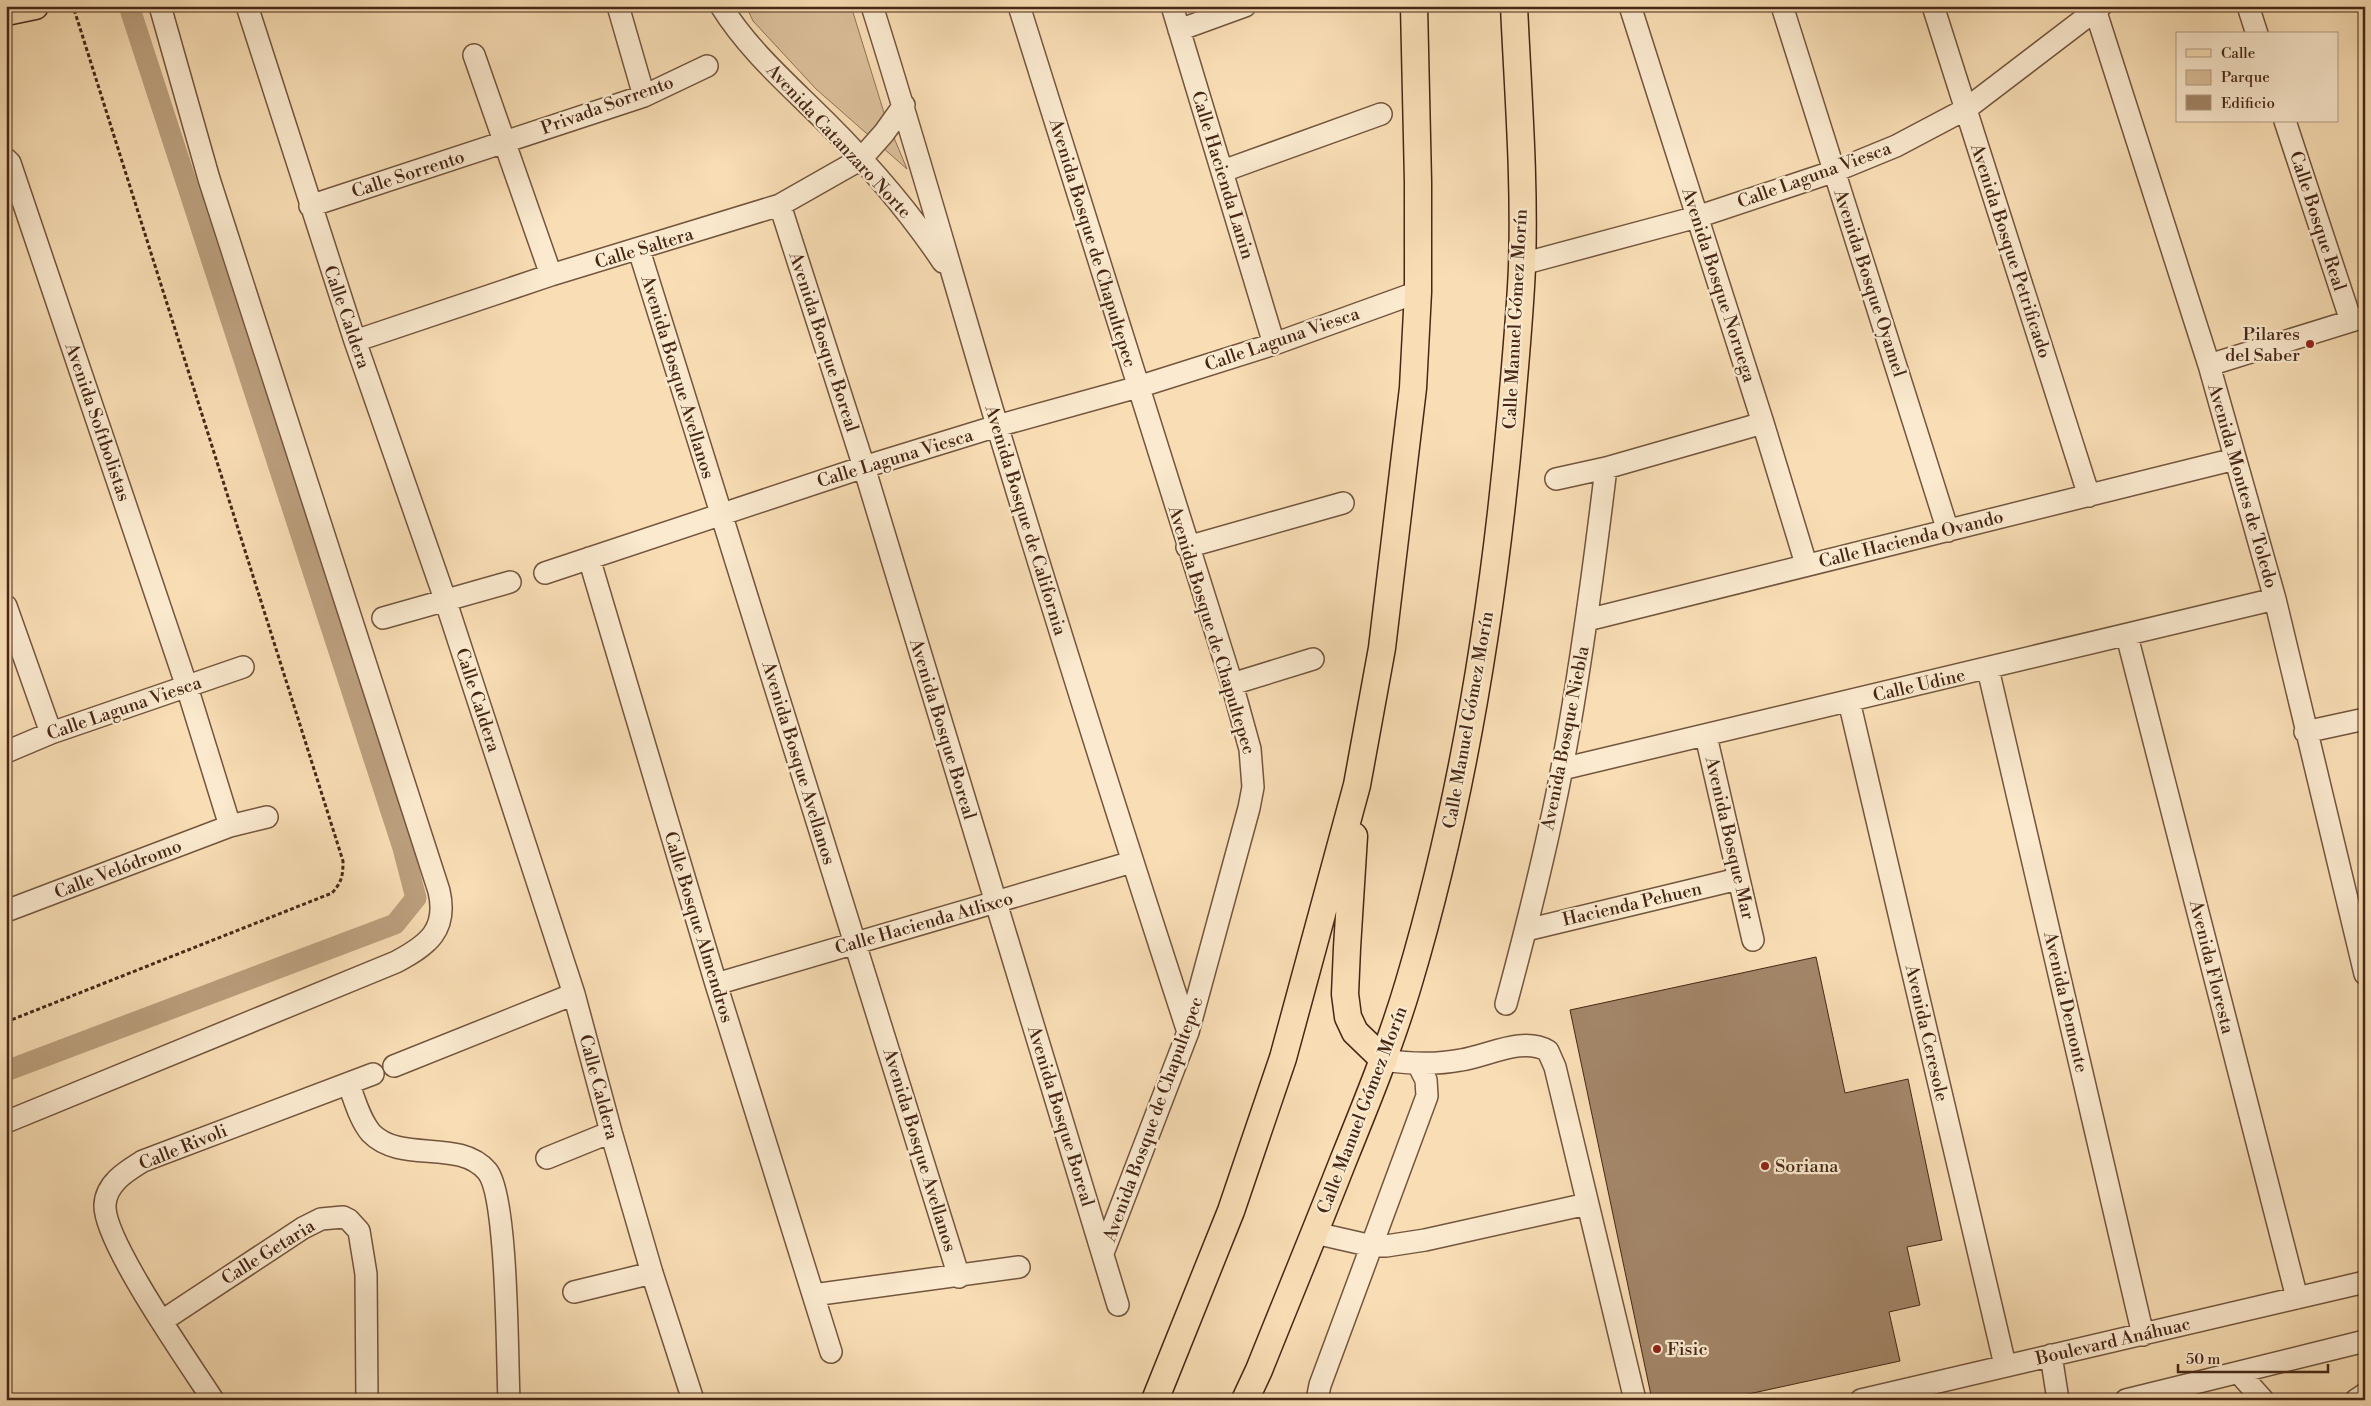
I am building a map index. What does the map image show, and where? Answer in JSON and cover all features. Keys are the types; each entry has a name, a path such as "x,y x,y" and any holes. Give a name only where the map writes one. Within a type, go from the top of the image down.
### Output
{"main road":[{"path":"6,12 35,6"},
{"path":"1155,1400 1232,1211 1282,1058 1357,785 1382,648 1394,559 1412,388 1418,292 1418,172 1414,6"},
{"name":"Calle Manuel Gómez Morín","path":"1245,1400 1259,1370 1384,1060 1409,984 1443,856 1477,688 1505,477 1522,264 1522,188 1514,6"},
{"path":"1357,785 1345,994 1348,1017 1355,1032 1384,1060"},
{"path":"1258,1400 1259,1370"}],"street":[{"path":"6,1122 396,962 418,950 432,937 442,911 439,891 362,648 209,178 160,6"},
{"name":"Calle Caldera","path":"247,6 310,206 445,599 574,994 611,1132 652,1273 692,1400"},
{"path":"618,6 644,96"},
{"name":"Avenida Catanzaro Norte","path":"721,6 752,48 861,159 906,210 954,279"},
{"name":"Avenida Bosque de California","path":"872,6 904,105 997,426 1132,862 1188,1032"},
{"name":"Avenida Bosque de Chapultepec","path":"1019,6 1187,547 1232,684 1250,749 1253,788 1242,838 1188,1032 1103,1253"},
{"name":"Calle Hacienda Lanin","path":"1172,6 1274,344"},
{"path":"1179,30 1245,6"},
{"name":"Avenida Bosque Noruega","path":"1630,6 1806,564"},
{"name":"Avenida Bosque Oyamel","path":"1782,6 1948,531"},
{"name":"Avenida Bosque Petrificado","path":"1933,6 2089,496"},
{"path":"2248,6 2256,32"},
{"name":"Calle Laguna Viesca","path":"1522,264 1698,217 1834,172 1896,146 1966,109 2097,8"},
{"name":"Avenida Montes de Toledo","path":"2097,8 2209,365 2275,599 2365,974"},
{"path":"474,55 552,275"},
{"name":"Privada Sorrento","path":"506,141 644,96 707,66"},
{"name":"Calle Saltera","path":"355,341 552,275 639,250 780,205 861,159 884,133 904,105"},
{"path":"1223,172 1381,114"},
{"name":"Calle Bosque Real","path":"2285,122 2358,318"},
{"name":"Calle Sorrento","path":"310,206 506,141"},
{"name":"Avenida Softbolistas","path":"6,159 10,163 186,687"},
{"name":"Avenida Bosque Boreal","path":"780,205 864,467 1118,1305"},
{"name":"Avenida Bosque Avellanos","path":"639,250 959,1277"},
{"name":"Calle Laguna Viesca","path":"545,573 864,467 997,426 1138,387 1274,344 1418,292"},
{"path":"2209,365 2358,318"},
{"path":"1556,478 1606,468 1763,423"},
{"name":"Calle Hacienda Ovando","path":"1588,620 1806,564 1948,531 2235,459"},
{"name":"Avenida Bosque Niebla","path":"1506,1004 1526,930 1562,769 1588,620 1606,468"},
{"path":"1187,547 1343,503"},
{"name":"Calle Bosque Almendros","path":"589,558 716,984 831,1352"},
{"path":"383,618 510,582"},
{"name":"Calle Udine","path":"1562,769 2127,636 2275,599"},
{"path":"6,606 51,733"},
{"name":"Avenida Floresta","path":"2127,636 2297,1298"},
{"path":"1232,684 1313,659"},
{"name":"Calle Laguna Viesca","path":"6,752 51,733 243,667"},
{"name":"Avenida Demonte","path":"1988,669 2143,1335"},
{"path":"186,687 230,826"},
{"name":"Avenida Ceresole","path":"1848,701 2005,1365"},
{"path":"2306,732 2365,719"},
{"name":"Avenida Bosque Mar","path":"1706,736 1753,940"},
{"name":"Calle Velódromo","path":"6,911 230,826 267,817"},
{"name":"Calle Hacienda Atlixco","path":"716,984 1132,862"},
{"name":"Hacienda Pehuen","path":"1526,930 1738,879"},
{"path":"394,1066 574,994"},
{"path":"1384,1060 1418,1064 1462,1060 1532,1045 1548,1051 1555,1068 1635,1400"},
{"path":"1317,1400 1320,1386 1427,1096 1426,1080 1418,1064"},
{"name":"Calle Rivoli","path":"213,1400 130,1267 108,1220 105,1205 108,1194 115,1181 126,1171 143,1161 349,1085 373,1074"},
{"path":"349,1085 364,1123 380,1140 409,1149 442,1152 476,1162 488,1172 494,1182 501,1225 509,1400"},
{"path":"547,1158 611,1132"},
{"path":"1314,1233 1372,1246 1386,1246 1425,1240 1587,1204"},
{"name":"Calle Getaria","path":"162,1320 303,1228 321,1219 343,1217 349,1220 359,1231 363,1249 366,1274 367,1400"},
{"path":"813,1295 959,1277 1019,1267"},
{"path":"574,1292 652,1273"},
{"name":"Boulevard Anáhuac","path":"1862,1400 2365,1282"},
{"path":"2126,1400 2365,1341"},
{"path":"2051,1355 2058,1400"},
{"path":"2239,1373 2263,1400"},
{"path":"2356,1400 2365,1394"}],"path":[{"path":"6,1022 332,893 341,883 343,873 343,861 73,6"}],"green space":[{"path":"746,6 851,6 885,116 907,169 816,89 753,21"}],"building":[{"name":"Soriana","path":"1816,957 1845,1093 1908,1079 1942,1240 1907,1247 1920,1305 1889,1312 1900,1361 1721,1400 1652,1400 1570,1010"}],"waterway":[{"path":"6,1071 395,924 416,898 403,848 129,6"}],"place":[{"name":"Pilares del Saber","path":"2310,344"},
{"name":"Soriana","path":"1765,1166"},
{"name":"Fisic","path":"1657,1349"}]}
